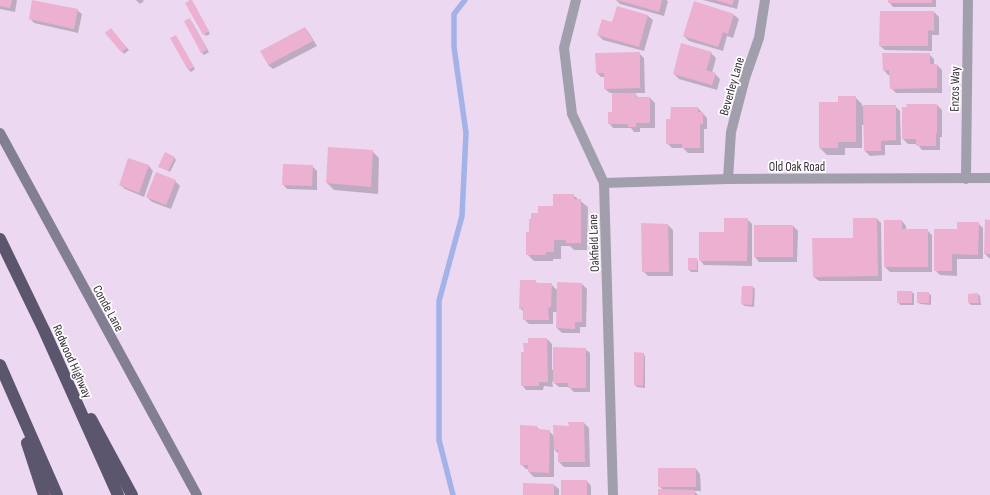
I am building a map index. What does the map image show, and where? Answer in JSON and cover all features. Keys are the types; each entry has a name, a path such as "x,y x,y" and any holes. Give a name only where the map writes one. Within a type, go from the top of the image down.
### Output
{"highway":[{"name":"Redwood Highway","path":"0,239 44,330 118,495"},
{"path":"44,330 132,495"},
{"path":"0,366 44,495"},
{"path":"0,366 57,495"}],"street":[{"name":"Oakfield Lane","path":"576,0 564,48 572,114 604,183 613,495"},
{"name":"Beverley Lane","path":"728,179 731,132 745,78 759,38 765,0"},
{"name":"Enzos Way","path":"966,179 968,0"},
{"name":"Conde Lane","path":"0,133 197,495"},
{"name":"Old Oak Road","path":"604,183 728,179 990,178"}],"building":[{"path":"0,0 12,0 10,8 0,6"},
{"path":"32,0 78,9 74,29 29,19"},
{"path":"192,0 209,31 203,35 185,3"},
{"path":"617,0 662,0 659,12"},
{"path":"715,0 734,0 732,5"},
{"path":"888,0 932,0 932,3 888,3"},
{"path":"694,1 734,14 728,34 723,32 718,47 683,36"},
{"path":"617,6 648,15 639,47 597,35 602,19 612,22"},
{"path":"880,11 934,11 934,31 928,30 928,46 879,46"},
{"path":"190,18 207,50 201,53 184,21"},
{"path":"305,27 313,41 268,65 260,51"},
{"path":"111,28 127,48 121,52 105,33"},
{"path":"176,35 194,67 188,70 170,38"},
{"path":"681,43 712,52 706,70 716,73 712,85 673,74"},
{"path":"640,52 640,88 604,89 604,73 596,73 595,53"},
{"path":"882,53 930,53 930,64 937,64 937,88 890,89 889,70 883,71"},
{"path":"612,93 636,93 636,97 650,97 650,123 636,123 636,127 628,127 628,124 608,124 608,112 612,112"},
{"path":"838,96 856,96 856,142 838,142 838,148 819,148 819,102 838,102"},
{"path":"906,104 937,104 936,146 916,146 916,139 902,139 902,107 907,107"},
{"path":"863,105 896,105 896,140 881,141 881,151 864,151"},
{"path":"671,107 698,107 698,112 703,112 703,124 700,124 700,148 682,148 682,144 666,144 666,119 670,119"},
{"path":"328,147 373,150 371,187 326,183"},
{"path":"165,152 175,157 168,171 158,167"},
{"path":"128,158 149,165 139,193 119,185"},
{"path":"283,164 313,165 312,186 282,185"},
{"path":"156,172 176,180 166,205 146,197"},
{"path":"553,194 574,194 574,199 581,199 581,243 566,243 566,240 554,240 554,252 546,252 546,255 526,255 526,232 529,232 529,219 531,219 531,213 538,213 538,206 553,206"},
{"path":"724,218 748,218 747,261 699,261 699,232 724,232"},
{"path":"853,218 877,218 878,276 813,277 812,238 853,238"},
{"path":"985,219 990,220 990,254 984,254"},
{"path":"884,220 902,220 902,229 928,229 928,267 884,267"},
{"path":"957,222 979,222 978,255 952,254 952,271 934,271 934,229 957,229"},
{"path":"641,223 668,224 669,272 642,272"},
{"path":"754,225 793,225 793,257 754,257"},
{"path":"688,258 697,258 697,270 688,270"},
{"path":"520,280 536,280 536,283 552,283 551,307 548,308 549,320 523,320 523,308 519,309"},
{"path":"557,282 582,283 582,322 575,322 575,329 556,328"},
{"path":"742,286 753,286 752,305 741,304"},
{"path":"897,291 912,291 912,303 897,303"},
{"path":"917,292 929,292 929,303 917,303"},
{"path":"978,293 979,303 968,303 968,294"},
{"path":"528,338 547,338 548,382 539,382 539,386 521,386 521,352 524,352 523,343 528,343"},
{"path":"553,347 586,348 586,388 568,388 568,383 553,383"},
{"path":"634,352 644,353 643,386 634,385"},
{"path":"568,422 584,422 585,463 558,462 558,450 554,450 553,425 569,426"},
{"path":"520,425 537,426 537,429 550,430 549,473 528,472 528,465 520,465"},
{"path":"658,468 696,468 696,487 658,487"},
{"path":"561,480 587,480 587,495 561,495"},
{"path":"523,483 554,484 554,495 523,495"},
{"path":"658,489 694,490 695,495 658,495"}],"waterway":[{"path":"453,495 439,440 439,301 462,216 466,133 454,47 454,14 465,0"}]}
